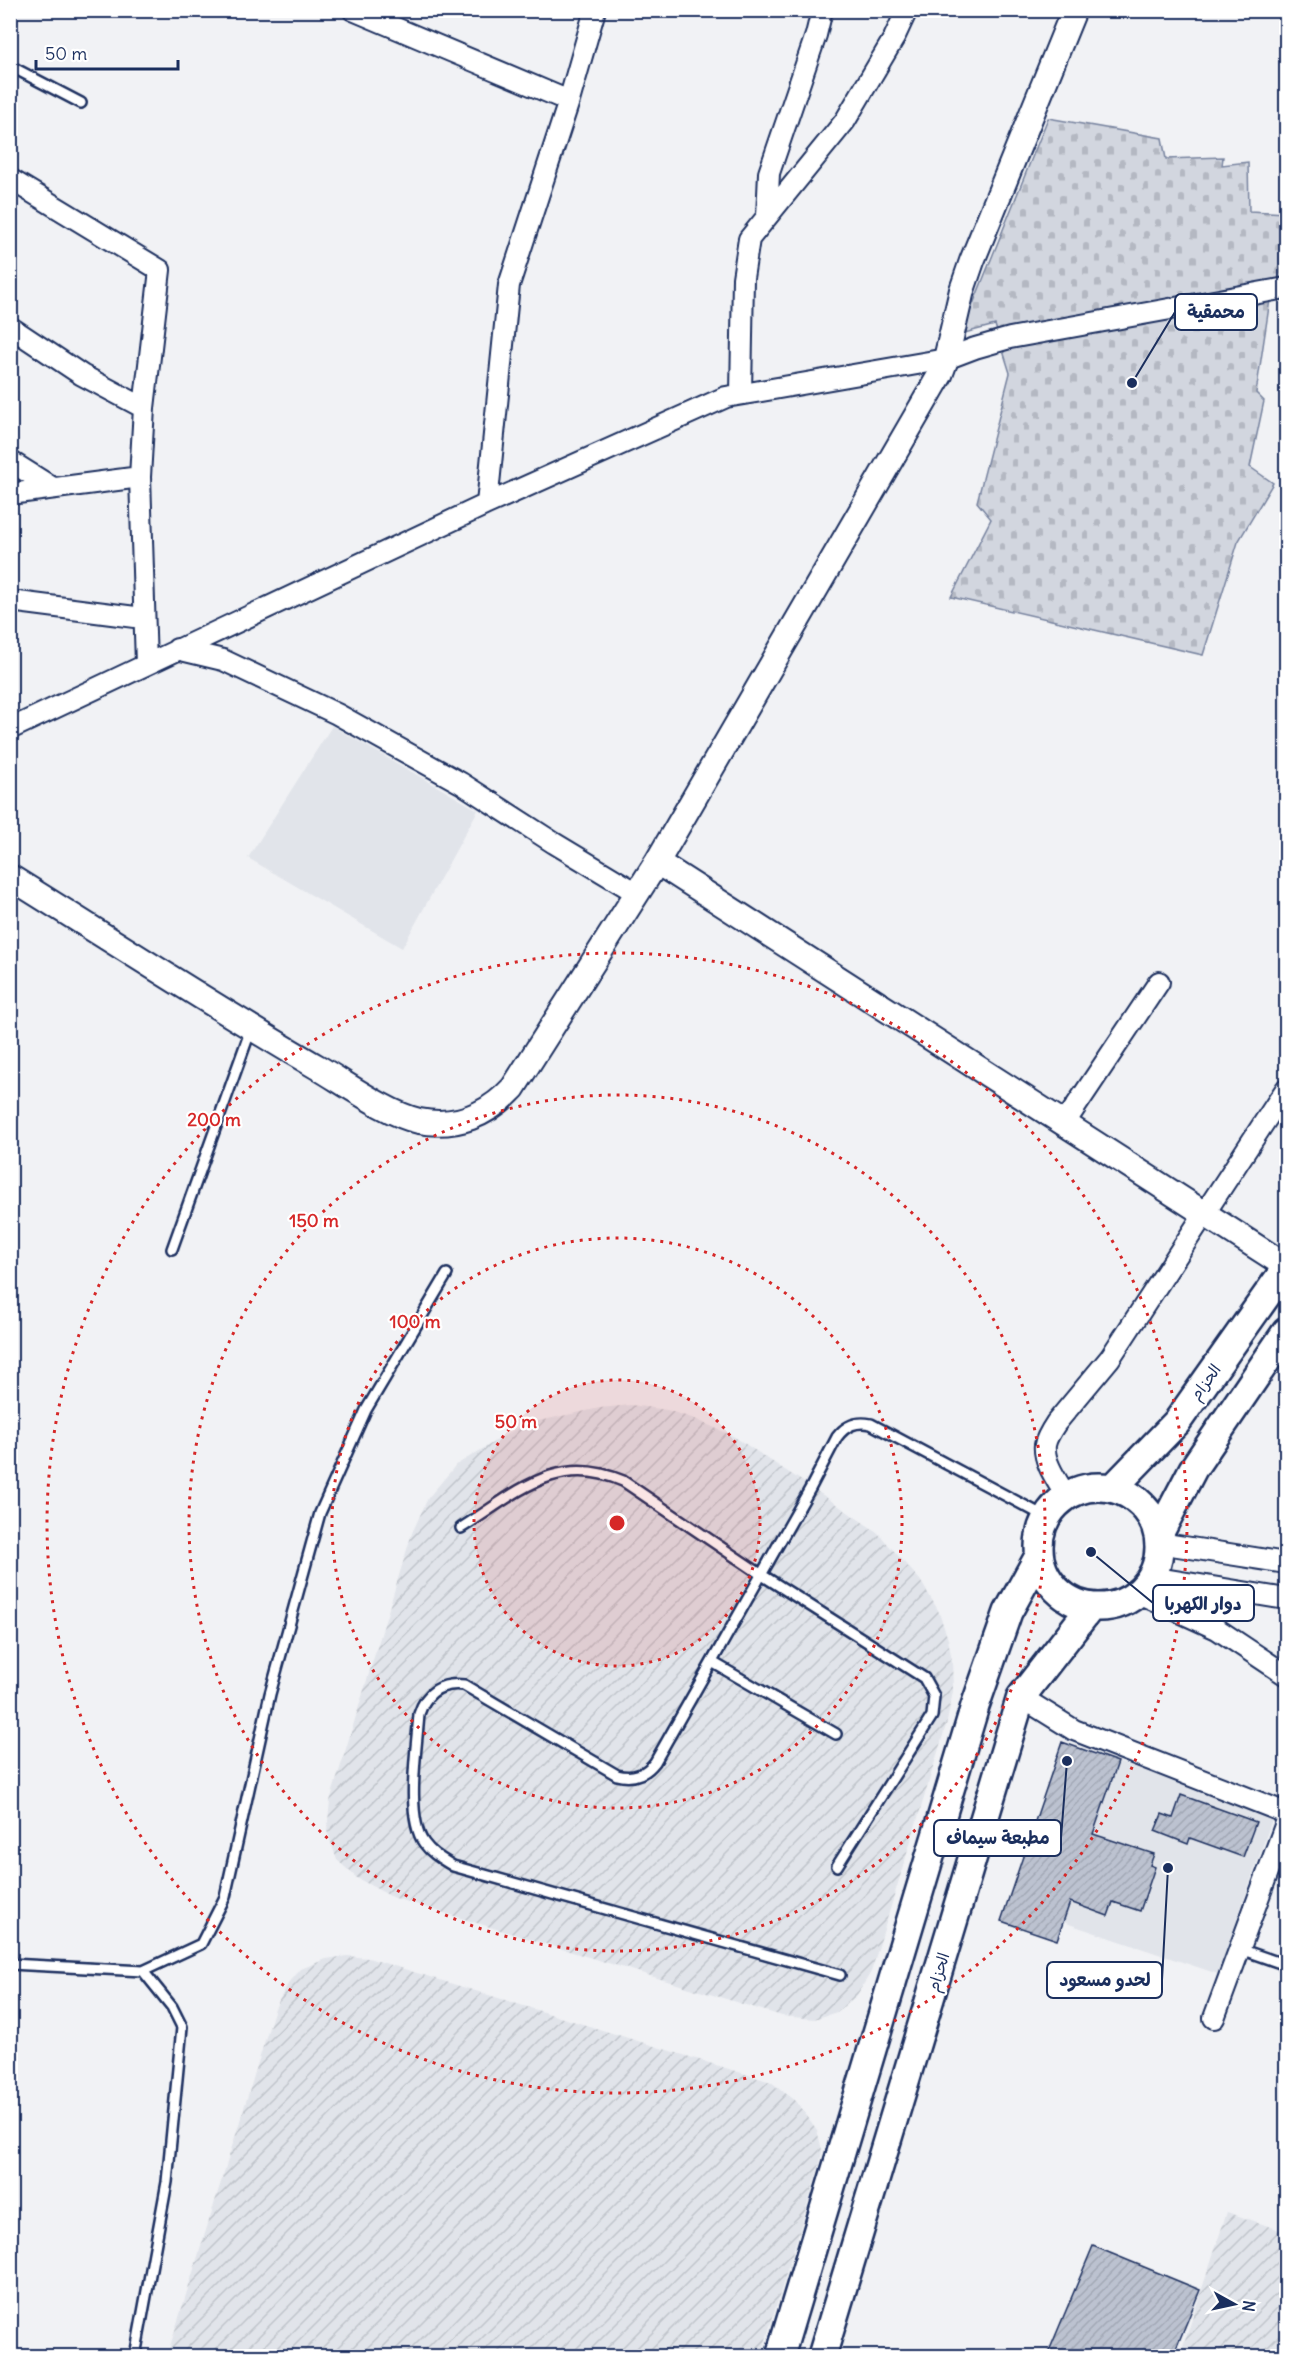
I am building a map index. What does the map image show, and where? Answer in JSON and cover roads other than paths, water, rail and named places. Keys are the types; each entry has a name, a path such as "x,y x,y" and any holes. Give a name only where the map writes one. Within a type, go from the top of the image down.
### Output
{"main road":[{"name":"الحزام","path":"1113,1488 1177,1422 1287,1267"},
{"path":"1158,1539 1193,1469 1287,1332"},
{"path":"1096,1486 1113,1488 1129,1494 1142,1505 1152,1519 1158,1539 1158,1560 1145,1585 1116,1605 1091,1607 1072,1602 1056,1590 1045,1575 1039,1556 1038,1542 1046,1517 1066,1496 1080,1489 1096,1486"},
{"path":"780,2356 975,1706 1008,1612 1039,1556"},
{"name":"الحزام","path":"822,2356 1020,1697 1091,1607"}],"street":[{"path":"353,10 569,101"},
{"path":"487,504 509,285 596,10"},
{"path":"767,217 769,173 816,35 822,10"},
{"path":"741,394 743,278 749,239 845,121 894,38 907,10"},
{"path":"10,877 251,1029 402,1115 416,1120 439,1123 476,1116 496,1104 513,1088 657,862 940,375 972,261 1074,10"},
{"path":"10,179 160,270 144,408 140,477 146,664"},
{"path":"10,729 487,504 726,397 946,359 1010,338 1283,292"},
{"path":"10,327 82,375 144,408"},
{"path":"10,461 53,488"},
{"path":"10,494 140,477"},
{"path":"10,602 143,618"},
{"path":"177,649 223,660 337,714 461,783 637,893"},
{"path":"657,862 1287,1267"},
{"path":"1064,1124 1159,982"},
{"path":"1066,1496 1047,1460 1045,1445 1049,1434 1110,1358 1287,1089"},
{"path":"1158,1539 1287,1563"},
{"path":"1145,1585 1287,1599"},
{"path":"1145,1585 1287,1675"},
{"path":"1020,1697 1074,1730 1287,1813"},
{"path":"1214,2018 1287,1823"}],"lane":[{"path":"10,66 81,103"},
{"path":"172,1249 251,1029"},
{"path":"10,1964 143,1971 201,1944 225,1896 270,1694 320,1513 366,1410 447,1274"},
{"path":"840,1975 453,1866 436,1856 423,1842 415,1824 413,1805 419,1714 422,1704 435,1689 444,1685 464,1685 617,1775 634,1777 650,1769 762,1575 837,1437 842,1430 855,1423 871,1424 1046,1517"},
{"path":"461,1528 539,1480 555,1473 590,1470 623,1481 762,1575 924,1678 934,1696 932,1716 837,1866"},
{"path":"712,1662 836,1734"},
{"path":"1240,1949 1287,1965"},
{"path":"135,2356 167,2182 182,2027 172,2007 143,1971"}],"place":[{"name":"محمقية","path":"1132,383"},
{"name":"دوار الكهربا","path":"1091,1552"},
{"name":"مطبعة سيماف","path":"1067,1761"},
{"name":"لحدو مسعود","path":"1168,1868"}]}
